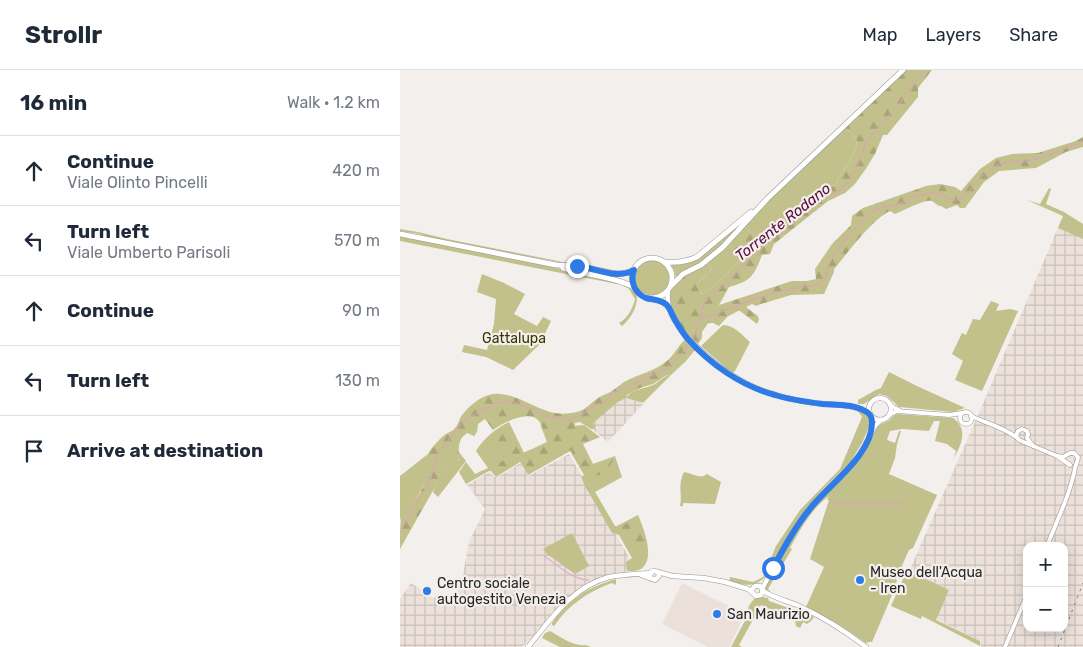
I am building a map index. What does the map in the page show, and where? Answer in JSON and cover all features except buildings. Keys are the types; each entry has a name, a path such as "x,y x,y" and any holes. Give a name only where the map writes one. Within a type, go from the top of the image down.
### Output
{"main road":[{"path":"668,307 668,292 672,285 683,274 701,264 718,251 767,199 903,70"},
{"path":"664,262 678,263 697,257 767,199"},
{"path":"400,234 556,265 624,282 634,287 642,296 662,301 668,307 687,337 699,349 729,374 754,388 766,393 796,400 850,406 862,406 876,398 886,399 890,404 891,410 887,418 876,420 861,409 850,406"},
{"path":"634,287 632,278 638,264 647,259 655,258 668,265 672,272 672,285"},
{"path":"556,265 581,267 616,274 626,274 634,270"},
{"path":"654,299 668,292"},
{"path":"870,402 868,408 872,424 870,434"},
{"path":"758,590 769,576 799,522 819,498 856,461 870,434 881,420"},
{"path":"651,576 654,571 672,576 704,578 758,590 799,606 823,618 842,629 866,647"},
{"path":"658,572 658,579"},
{"path":"528,647 557,611 578,592 589,585 607,577 622,575 640,574 651,576 654,580 672,576"}],"street":[{"path":"890,404 896,409 906,411 949,415 967,412 982,421 1007,430 1017,438 1057,456 1069,464 1076,464"},
{"path":"889,415 906,411"},
{"path":"960,420 962,413"},
{"path":"949,415 966,424 971,421 982,421"},
{"path":"971,416 971,421"},
{"path":"1007,430 1024,429 1027,431 1027,438 1033,446"},
{"path":"1017,438 1016,434 1019,430"},
{"path":"1022,440 1027,438"},
{"path":"1049,542 1074,476 1078,460 1077,455 1072,453 1067,456 1057,456"},
{"path":"1067,456 1066,459 1074,476"},
{"path":"1005,647 1023,604"}],"shaded area":[{"path":"1063,216 1083,224 1083,647 981,647 980,641 936,619 949,590 909,571"},
{"path":"626,398 645,402 608,442 592,429 594,429 592,423 618,402"},
{"path":"569,454 629,557 627,572 591,581 522,647 400,647 400,599 411,583 433,598 442,594 450,601 461,585 469,542 485,509 467,485 489,472 495,477 503,474 520,463 528,476"},
{"path":"682,583 745,614 729,647 708,647 662,624"}],"green space":[{"path":"906,70 932,70 918,88 918,97 887,135 883,135 875,154 855,184 845,193 828,201 774,244 770,254 762,255 751,277 729,287 719,305 792,281 816,279 815,269 832,244 851,225 852,216 863,208 926,186 940,184 955,187 961,191 980,169 996,158 1012,154 1038,153 1083,137 1083,147 1066,152 1036,168 999,171 984,182 965,208 960,208 957,205 946,209 932,201 928,201 895,214 890,211 867,229 834,269 824,294 791,295 756,306 752,304 746,307 757,315 759,319 757,324 738,311 727,317 719,326 708,323 702,332 702,338 698,344 685,330 674,313 670,295 673,286 683,276 708,263 712,269 697,284 702,294 740,260 729,243 744,227 755,236 762,238 824,186 833,187 851,158 856,146 857,141 855,137 845,128"},
{"path":"845,128 855,137 857,141 856,146 837,182 832,187 824,186 762,238 755,236 744,227 772,197"},
{"path":"1049,188 1051,189 1046,204 1064,212 1083,224 1083,239 1058,228 1063,216 1027,200 1040,204"},
{"path":"746,219 712,253 676,278 671,265 684,264 698,259"},
{"path":"400,229 563,262 585,264 613,270 612,272 434,239 400,231"},
{"path":"400,236 626,284 637,296 635,309 622,326 619,323 630,313 635,299 629,289 622,285 400,241"},
{"path":"729,243 740,260 702,294 697,284 712,269 708,263"},
{"path":"653,260 666,265 671,278 666,291 653,296 640,291 635,278 640,265"},
{"name":"Gattalupa","path":"482,274 525,294 514,314 537,326 543,317 551,321 540,344 513,370 486,357 462,352 464,345 487,350 494,324 496,299 477,292"},
{"path":"991,301 999,304 996,311 1010,309 1018,311 982,391 955,380 963,361 952,354 962,333 966,335 973,319 980,320"},
{"path":"723,325 734,329 750,342 735,371 732,373 701,346"},
{"path":"685,340 695,350 672,374 627,395 626,398 618,402 593,423 594,429 580,422 575,423 575,426 571,426 579,427 584,426 598,437 582,444 593,465 615,457 605,473 593,476 593,481 588,490 582,477 585,475 571,450 531,473 527,472 520,461 498,474 491,471 492,466 511,457 499,442 496,441 493,432 509,423 523,453 548,442 538,420 533,417 528,416 515,419 493,430 485,419 478,424 477,432 474,436 467,433 461,439 458,465 453,467 446,457 435,487 400,549 401,518 421,491 428,454 441,438 454,429 462,415 474,403 489,395 500,394 520,399 538,408 557,413 568,414 580,411 624,382 663,364"},
{"path":"889,372 965,408 953,412 899,407 887,396 879,394 864,404 858,404 858,400 881,388"},
{"path":"672,374 644,402 626,398 632,392 655,384"},
{"path":"858,411 867,415 869,419 869,427 862,443 851,461 822,490 796,522 765,577 761,581 752,584 729,582 730,577 753,582 763,577 776,546 800,510 840,469 862,417"},
{"path":"897,414 953,418 961,427 962,437 954,458 956,451 947,444 935,441 940,421 934,421 929,431 902,429 890,431 887,440 895,443 899,431 901,431 889,474 937,495 913,548 909,550 896,579 895,588 872,642 866,643 841,626 806,607 824,567 810,559 829,496 817,507 802,527 790,548 792,549 768,589 770,592 765,589 792,537 803,522 822,498 855,465 865,451 877,426 890,420"},
{"path":"509,422 524,453 547,442 540,424 542,426 560,427 584,425 600,437 583,444 593,464 615,456 622,477 595,492 615,526 638,515 648,552 644,566 639,570 627,571 626,562 632,558 619,535 612,533 585,486 581,477 584,475 570,451 528,475 520,462 496,477 489,471 466,484 459,472 466,462 475,474 488,468 476,451 490,434"},
{"path":"458,451 466,461 438,497 433,492 446,456 459,461"},
{"path":"428,454 423,486 400,520 400,476"},
{"path":"684,472 699,476 707,474 721,482 715,504 683,503 683,506 680,506 680,486"},
{"path":"637,518 643,532 645,544 643,550 635,555 616,529"},
{"path":"572,533 589,566 575,574 543,549"},
{"path":"907,570 949,590 936,620 980,641 980,646 922,616 921,619 891,606"},
{"path":"616,579 616,585 612,583 587,595 572,605 554,626 552,625 565,607 580,595"},
{"path":"762,597 800,612 803,611 814,617 807,624 803,622 800,628 796,626 795,621 761,605 739,645 742,647 731,647 747,617 745,615 750,604 755,598"},
{"path":"550,631 572,643 591,647 560,647 542,638 545,633"}],"waterway":[{"name":"Torrente Rodano","path":"692,340 699,324 704,303 729,281 758,250 827,196 842,189 856,169 866,141 900,103 923,70"},
{"path":"700,318 767,295 820,283 823,281 830,262 840,247 858,225 877,209 930,193 938,193 957,200 967,194 983,175 997,165 1037,159 1083,142"},
{"name":"Torrente Rodano","path":"400,532 431,478 437,455 468,418 497,403 510,401 559,419 570,419 582,415 589,409 607,400 616,392 664,370 679,357 689,343"},
{"path":"831,502 904,502"},
{"path":"544,556 571,575 589,580"}],"railway":[{"path":"1058,647 1083,583"}],"place":[{"name":"Museo dell'Acqua - Iren","path":"860,580"},
{"name":"Centro sociale autogestito Venezia","path":"427,591"},
{"name":"San Maurizio","path":"717,614"}],"route":[{"path":"577,266 616,274 626,274 634,270 632,281 635,290 645,298 659,300 664,303 687,337 718,366 741,382 766,393 784,398 850,406 861,409 871,416 870,434 856,461 826,490 805,514 773,568"}]}
